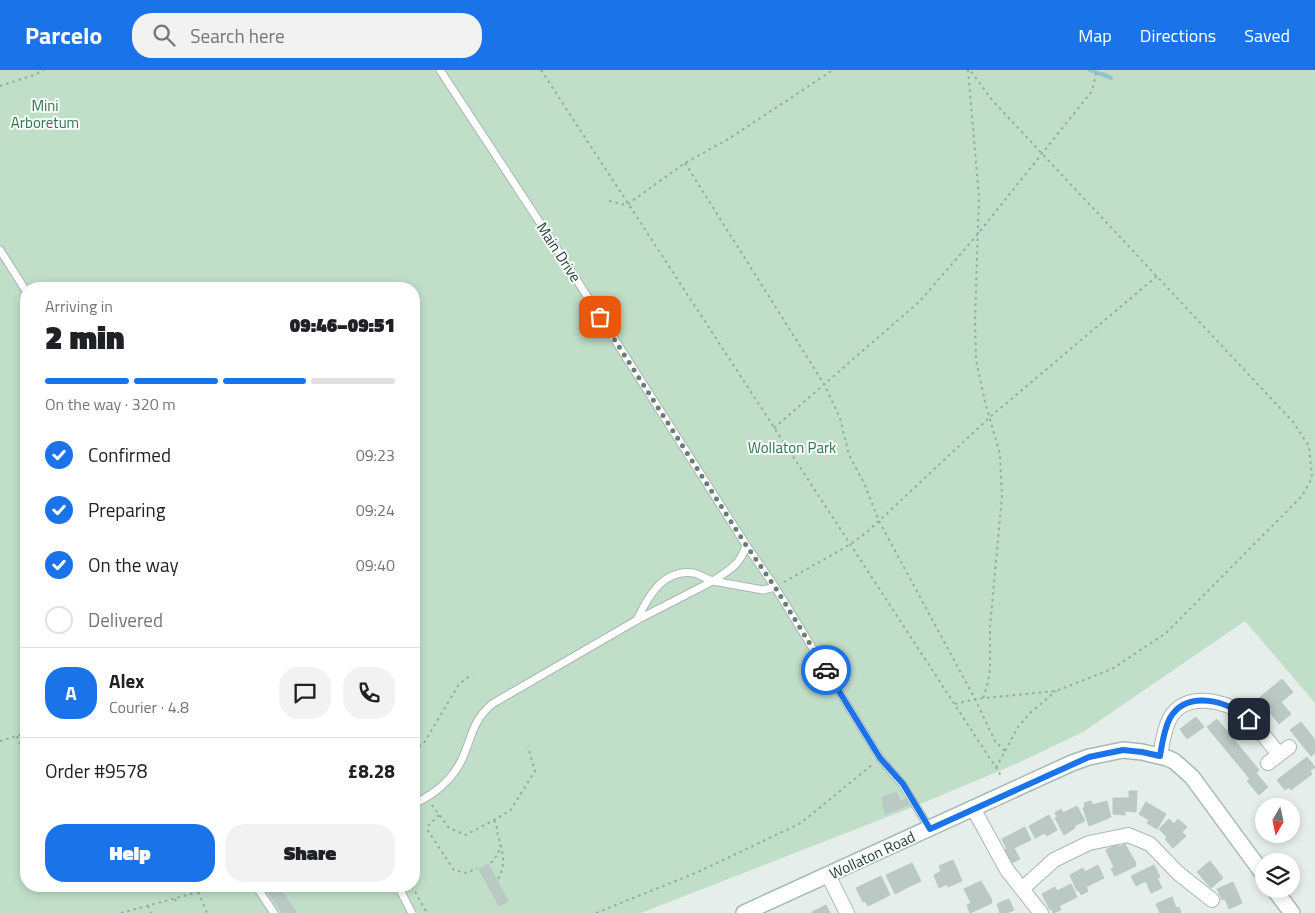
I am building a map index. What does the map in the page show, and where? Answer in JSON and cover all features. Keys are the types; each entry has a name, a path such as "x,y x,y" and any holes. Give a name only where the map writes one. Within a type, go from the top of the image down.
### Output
{"street":[{"path":"1160,756 1170,717 1186,703 1196,700 1216,703 1240,712 1249,719 1278,755"},
{"name":"Wollaton Road","path":"744,913 1089,757 1123,750 1142,752 1174,761 1192,777 1255,863"},
{"path":"973,808 1006,870 1041,913"},
{"path":"1022,889 1054,860 1089,843 1128,835 1150,844 1178,873 1212,900"},
{"path":"828,875 847,913"},
{"path":"1281,898 1292,913"}],"lane":[{"name":"Main Drive","path":"440,70 775,587 880,758 903,784 930,829"},
{"path":"0,250 20,282"},
{"path":"420,801 440,788 456,771 465,753 472,728 492,704 637,620 713,581 733,568 742,559 746,545"},
{"path":"637,620 643,606 658,584 676,573 694,574 713,581 763,590 775,587"},
{"path":"260,892 274,913"},
{"path":"401,892 412,913"}],"path":[{"path":"0,86 44,70"},
{"path":"542,70 1002,777"},
{"path":"609,201 628,204 685,163 730,138 833,70"},
{"path":"955,704 983,698 1056,691 1112,669 1166,633 1302,496 1312,478 1309,446 1294,422 992,100 969,70"},
{"path":"969,70 978,197 976,360 981,387 1000,454 1002,496 990,627 990,669 983,698"},
{"path":"774,428 920,301 977,235 1092,91 1097,70"},
{"path":"685,163 824,384 840,418 849,455 864,483 879,521 975,700 995,742 1005,751"},
{"path":"775,587 851,544 879,521 990,417 1157,276"},
{"path":"420,746 424,743 459,684 472,674"},
{"path":"996,768 1018,726 1056,691"},
{"path":"0,741 20,735"},
{"path":"17,736 20,744"},
{"path":"427,798 449,828 466,835 510,811 536,771 528,747"},
{"path":"596,913 698,872 801,823 880,758"},
{"path":"439,815 428,826 428,830 454,870 466,872 477,868"},
{"path":"494,820 499,828 498,837 503,862 498,878"},
{"path":"491,863 498,854 500,842"},
{"path":"121,913 198,892 207,913"},
{"path":"415,892 427,913"},
{"path":"175,899 176,904"},
{"path":"148,906 151,913"},
{"path":"200,909 204,908"}],"green space":[{"name":"Wollaton Park","path":"0,70 1315,70 1315,703 1245,621 1083,732 1018,763 918,805 641,913 0,913"}],"building":[{"path":"1282,679 1293,692 1281,702 1291,714 1279,724 1270,712 1272,710 1265,701 1263,703 1259,698"},
{"path":"1196,717 1204,727 1187,739 1180,729"},
{"path":"1217,719 1259,770 1256,773 1268,787 1259,795 1247,781 1250,779 1207,727"},
{"path":"1301,722 1315,740 1315,753 1311,756 1290,730"},
{"path":"1307,757 1315,767 1310,771 1312,774 1291,790 1289,787 1285,790 1277,780"},
{"path":"1129,791 1137,791 1136,812 1125,811 1125,815 1113,814 1113,798 1129,798"},
{"path":"896,792 900,801 906,799 908,805 886,814 882,798"},
{"path":"1091,801 1092,805 1107,801 1111,817 1089,826 1083,808 1085,807 1084,803"},
{"path":"1146,802 1166,814 1157,829 1147,823 1149,820 1139,814"},
{"path":"1077,806 1085,821 1074,826 1075,828 1064,835 1055,818 1057,817 1055,813 1061,809 1063,813"},
{"path":"1049,815 1057,830 1047,836 1045,833 1035,838 1029,826"},
{"path":"1169,819 1174,824 1178,819 1187,827 1182,832 1186,836 1173,848 1165,839 1167,837 1159,829"},
{"path":"1025,827 1031,840 1014,848 1020,859 1011,863 1004,850 1007,849 1002,839"},
{"path":"1117,844 1119,847 1125,844 1136,866 1115,876 1111,869 1114,867 1106,850"},
{"path":"953,860 962,881 948,887 947,884 939,888 934,875 941,871 939,866"},
{"path":"1210,861 1223,878 1211,888 1197,872"},
{"path":"912,863 921,881 908,887 899,869"},
{"path":"488,864 508,901 499,906 479,869"},
{"path":"1098,865 1104,878 1086,887 1088,891 1081,895 1079,890 1077,891 1070,875 1083,868 1085,872"},
{"path":"1154,865 1160,877 1157,878 1162,888 1151,893 1146,881 1136,886 1131,876"},
{"path":"899,869 908,887 895,894 886,875"},
{"path":"881,876 890,895 868,906 865,901 863,902 856,888"},
{"path":"981,881 992,903 970,913 967,905 971,903 964,889"},
{"path":"1233,882 1242,903 1229,909 1225,899 1222,900 1217,889"},
{"path":"1071,884 1077,897 1059,906 1061,910 1053,913 1042,894 1055,887 1057,891"},
{"path":"268,892 282,892 297,913 282,913"},
{"path":"1172,897 1176,908 1179,907 1181,913 1160,913 1156,904"},
{"path":"1009,899 1014,910 1000,913 997,904"},
{"path":"826,905 830,913 812,913 812,912"}],"waterway":[{"path":"1090,70 1111,78 1103,74"}],"way so far":[{"path":"600,317 775,587 826,670"}],"route":[{"path":"826,670 880,758 903,784 930,829 1072,763 1089,757 1123,750 1160,756 1170,717 1186,703 1196,700 1209,701 1234,709 1249,719"}],"park label":[{"name":"Mini Arboretum","path":"45,114"}]}
